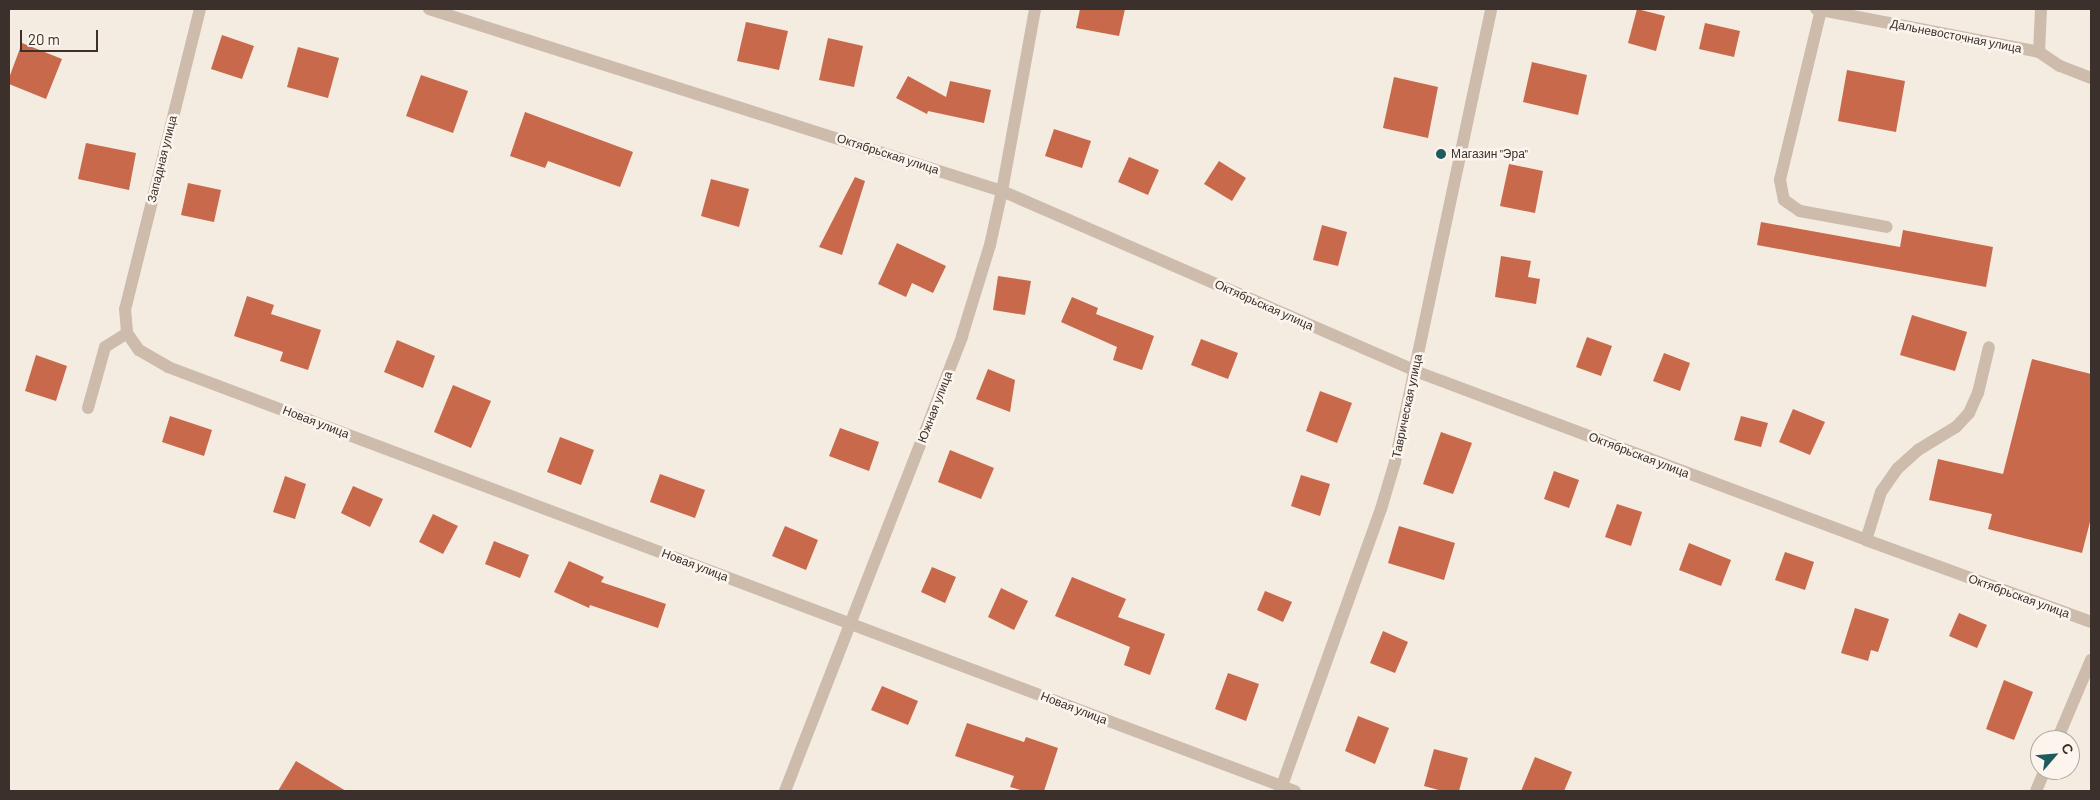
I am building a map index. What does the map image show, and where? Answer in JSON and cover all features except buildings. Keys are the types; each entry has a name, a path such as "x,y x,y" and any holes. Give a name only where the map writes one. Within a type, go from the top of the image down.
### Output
{"street":[{"name":"Западная улица","path":"127,333 125,309 200,9"},
{"name":"Октябрьская улица","path":"429,9 1002,190 1415,371 2091,622"},
{"name":"Южная улица","path":"786,791 962,336 990,245 1035,9"},
{"name":"Таврическая улица","path":"1281,789 1381,509 1395,462 1491,9"},
{"path":"1818,9 1780,180 1784,200 1800,211 1887,227"},
{"name":"Дальневосточная улица","path":"1818,9 2039,52 2060,66 2091,78"},
{"path":"2039,52 2041,9"},
{"path":"88,408 105,347 127,333"},
{"name":"Новая улица","path":"127,333 139,350 168,367 852,624 1281,789 1295,791"},
{"path":"1866,540 1882,492 1897,469 1918,450 1956,427 1969,413 1978,392 1989,347"},
{"path":"2061,730 2091,660"}],"place":[{"name":"Магазин \"Эра\"","path":"1441,154"}]}
